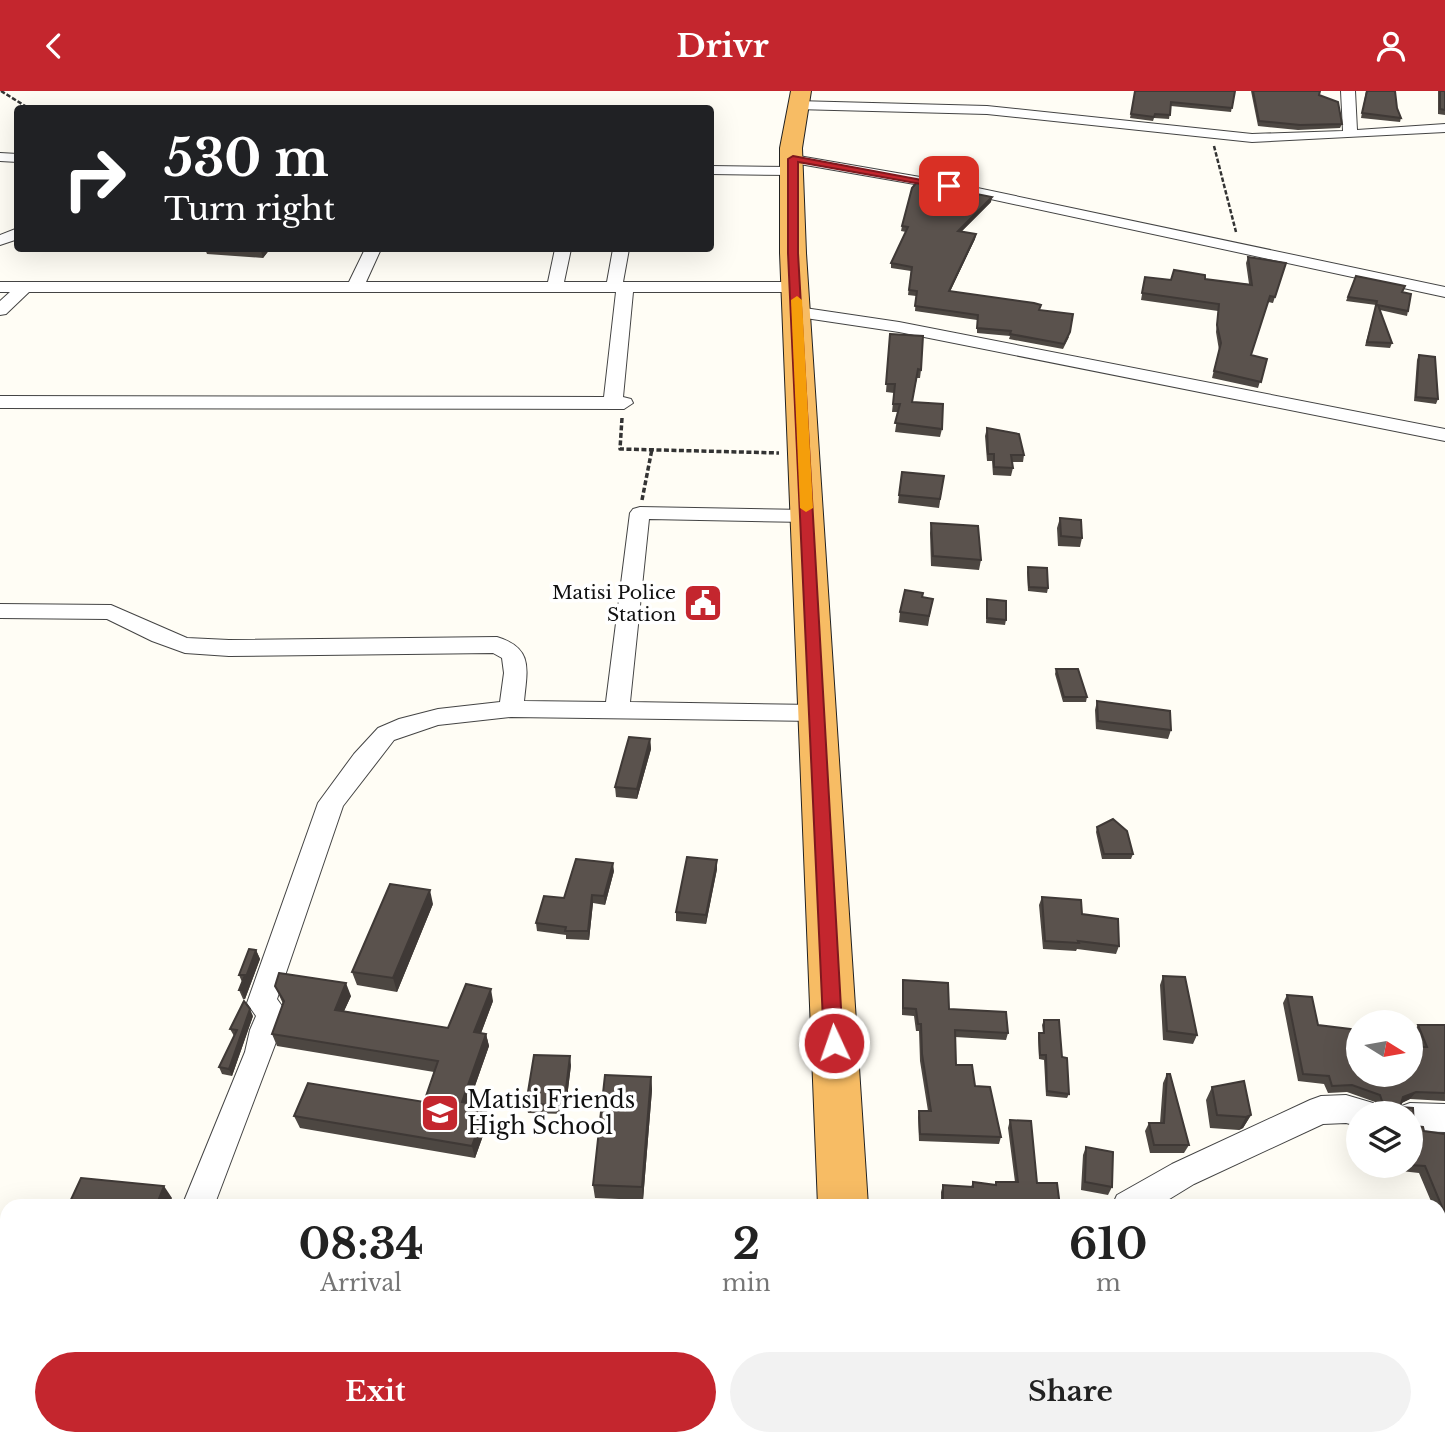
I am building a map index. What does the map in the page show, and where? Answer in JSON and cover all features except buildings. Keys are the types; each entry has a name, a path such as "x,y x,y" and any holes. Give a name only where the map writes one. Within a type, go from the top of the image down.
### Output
{"highway":[{"path":"799,98 793,165 803,454 843,1199"}],"street":[{"path":"972,109 990,91"},
{"path":"1348,91 1350,135"},
{"path":"799,98 972,109 1251,138 1350,135 1445,128"},
{"path":"714,170 793,165 949,186 1445,292"},
{"path":"355,287 372,252"},
{"path":"555,288 562,252"},
{"path":"0,402 618,403 621,252"},
{"path":"0,310 26,286"},
{"path":"0,287 619,288 797,299 899,327 1445,435"},
{"path":"617,711 640,513 807,516"},
{"path":"0,611 111,612 185,645 229,648 497,645 513,654 515,673 511,709"},
{"path":"201,1199 260,1052 264,1030 273,1013 261,1003 331,803 386,734 438,717 511,709 816,713"},
{"path":"1140,1199 1183,1174 1321,1111 1346,1109"},
{"path":"1423,1117 1445,1118"}],"path":[{"path":"1,91 24,105"},
{"path":"1211,135 1240,247"},
{"path":"618,403 620,449 803,454"},
{"path":"640,513 652,449"}],"slow traffic":[{"path":"797,300 806,508"}],"place":[{"name":"Matisi Police Station","path":"703,603"},
{"name":"Matisi Friends High School","path":"440,1113"}],"route":[{"path":"834,1043 793,253 793,159 949,186"}]}
